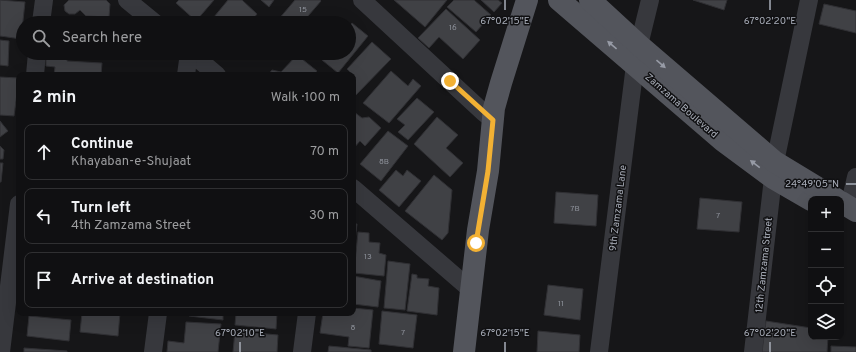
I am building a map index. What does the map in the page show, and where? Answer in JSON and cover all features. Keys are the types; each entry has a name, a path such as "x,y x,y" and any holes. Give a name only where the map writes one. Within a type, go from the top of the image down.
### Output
{"main road":[{"path":"452,352 466,285 488,116 510,0"},
{"path":"488,116 494,108 526,0"},
{"name":"Zamzama Boulevard","path":"559,0 637,55 808,198"},
{"name":"Zamzama Boulevard","path":"590,0 637,55"},
{"name":"Zamzama Boulevard","path":"774,170 847,211"},
{"path":"464,352 466,285"}],"street":[{"path":"42,16 44,0"},
{"path":"127,0 146,16"},
{"path":"362,0 488,116"},
{"name":"9th Zamzama Lane","path":"599,352 637,55 650,0"},
{"name":"12th Zamzama Street","path":"753,352 774,170 809,0"},
{"path":"34,72 36,60"},
{"path":"187,72 189,60"},
{"path":"199,60 213,72"},
{"path":"847,211 856,177"},
{"path":"356,191 466,285"},
{"path":"1,352 16,229"},
{"path":"153,352 158,316"},
{"path":"302,352 307,316"}],"building":[{"path":"0,0 25,2 23,16 16,16 16,38 0,36"},
{"path":"69,0 106,0 110,4 109,16 86,16 80,10 75,14 69,14 65,11 64,5"},
{"path":"179,0 214,0 200,16 190,16 176,3"},
{"path":"228,0 242,0 257,14 255,16 215,16"},
{"path":"261,0 274,0 269,7"},
{"path":"295,0 321,1 308,16 281,16"},
{"path":"394,0 447,0 425,27"},
{"path":"454,0 474,0 491,15 476,32 447,7"},
{"path":"481,0 498,0 502,3 494,12"},
{"path":"693,0 727,0 724,10"},
{"path":"824,4 856,11 856,33 819,24"},
{"path":"446,9 480,40 463,59 439,37 429,48 418,38"},
{"path":"356,26 368,36 356,51"},
{"path":"0,40 9,41 8,66 0,65"},
{"path":"372,42 391,59 356,95 356,72 350,72 347,69"},
{"path":"46,60 102,63 101,72 54,72 55,67 46,66"},
{"path":"292,60 303,60 317,71 316,72 281,72"},
{"path":"322,60 349,60 339,72"},
{"path":"272,70 281,72 270,72"},
{"path":"391,71 408,86 413,79 421,86 389,123 363,103"},
{"path":"0,77 16,78 16,101 14,116 0,115"},
{"path":"417,98 434,112 408,140 398,132 405,125 397,119"},
{"path":"356,114 362,118 369,117 381,128 365,146 360,141 356,146"},
{"path":"437,117 458,135 446,148 463,163 450,177 414,144"},
{"path":"0,121 8,131 0,137"},
{"path":"388,131 408,146 381,181 360,164"},
{"path":"0,146 4,150 3,159 0,159"},
{"path":"0,163 3,163 1,182 0,182"},
{"path":"396,170 403,176 407,170 421,181 399,207 379,190"},
{"path":"434,175 452,190 448,233 442,240 405,211"},
{"path":"556,192 598,195 596,226 554,223"},
{"path":"700,198 742,202 739,232 697,229"},
{"path":"358,232 369,233 369,242 380,243 379,253 386,255 384,276 356,273"},
{"path":"388,261 410,264 405,310 384,308"},
{"path":"412,274 417,275 417,278 429,279 428,286 439,288 437,315 407,311"},
{"path":"356,277 381,281 378,307 356,304"},
{"path":"548,285 583,289 580,320 544,315"},
{"path":"356,308 373,310 369,348 348,346 349,337 320,333 323,316 356,316"},
{"path":"382,311 417,315 413,348 379,344"},
{"path":"29,316 71,320 69,341 27,336"},
{"path":"82,316 120,316 118,336 80,332"},
{"path":"189,316 223,316 223,320"},
{"path":"236,316 277,316 276,329 235,325"},
{"path":"766,321 808,328 808,340 828,340 827,352 762,352"},
{"path":"186,322 221,324 218,352 167,352 168,341 184,343"},
{"path":"235,331 278,335 277,352 233,352"},
{"path":"538,331 580,335 579,352 537,352"},
{"path":"329,346 371,350 371,352 328,352"},
{"path":"831,346 856,347 856,352 831,352"},
{"path":"24,348 67,351 67,352 24,352"}],"route":[{"path":"450,81 493,120 488,171 476,243"}]}
